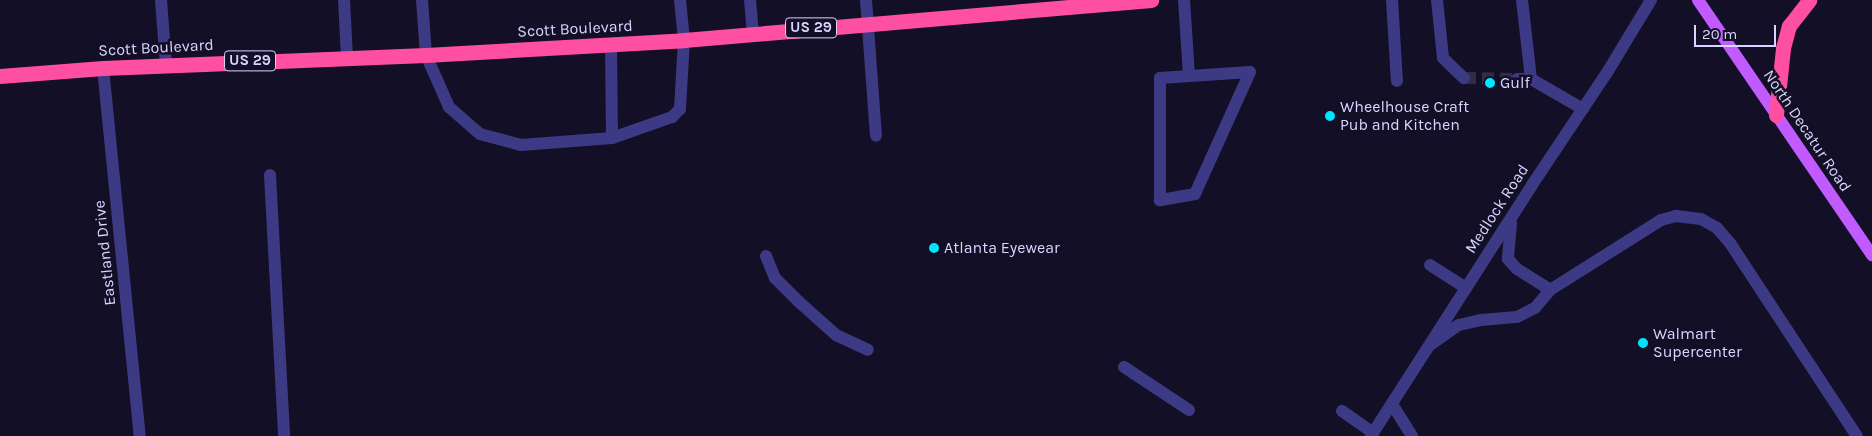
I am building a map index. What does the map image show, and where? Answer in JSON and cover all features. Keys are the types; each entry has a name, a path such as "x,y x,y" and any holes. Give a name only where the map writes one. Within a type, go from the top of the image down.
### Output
{"highway":[{"name":"Scott Boulevard","path":"0,76 103,68 426,55 684,40 1151,0"},
{"path":"1776,115 1785,40 1789,26 1809,0"}],"main road":[{"name":"North Decatur Road","path":"1698,0 1872,255"}],"street":[{"path":"161,0 166,65"},
{"path":"344,0 347,57"},
{"path":"422,0 426,55 449,107 480,134 522,145 612,138 672,117 680,109 684,40 680,0"},
{"path":"750,0 753,33"},
{"path":"866,0 870,24 876,136"},
{"path":"1184,0 1189,76"},
{"path":"1392,0 1397,81"},
{"path":"1437,0 1443,58 1464,78"},
{"path":"1522,0 1531,78"},
{"name":"Medlock Road","path":"1372,434 1583,109 1651,0"},
{"path":"611,44 612,138"},
{"name":"Eastland Drive","path":"103,68 140,436"},
{"path":"1250,72 1195,194 1160,200 1160,78 1189,76 1250,72"},
{"path":"1518,79 1531,78 1583,109"},
{"path":"270,175 284,436"},
{"path":"1512,216 1508,241 1508,259 1518,269 1550,290"},
{"path":"1430,345 1459,325 1481,320 1517,317 1535,308 1550,290 1661,220 1676,216 1701,219 1717,228 1730,243 1857,436"},
{"path":"766,256 775,278 798,302 836,335 868,350"},
{"path":"1430,265 1466,288"},
{"path":"1124,367 1189,410"},
{"path":"1392,404 1412,436"},
{"path":"1342,411 1372,434"}],"tunnel":[{"path":"1464,78 1517,79"}],"place":[{"name":"Gulf","path":"1490,83"},
{"name":"Wheelhouse Craft Pub and Kitchen","path":"1330,116"},
{"name":"Atlanta Eyewear","path":"934,248"},
{"name":"Walmart Supercenter","path":"1643,343"}]}
